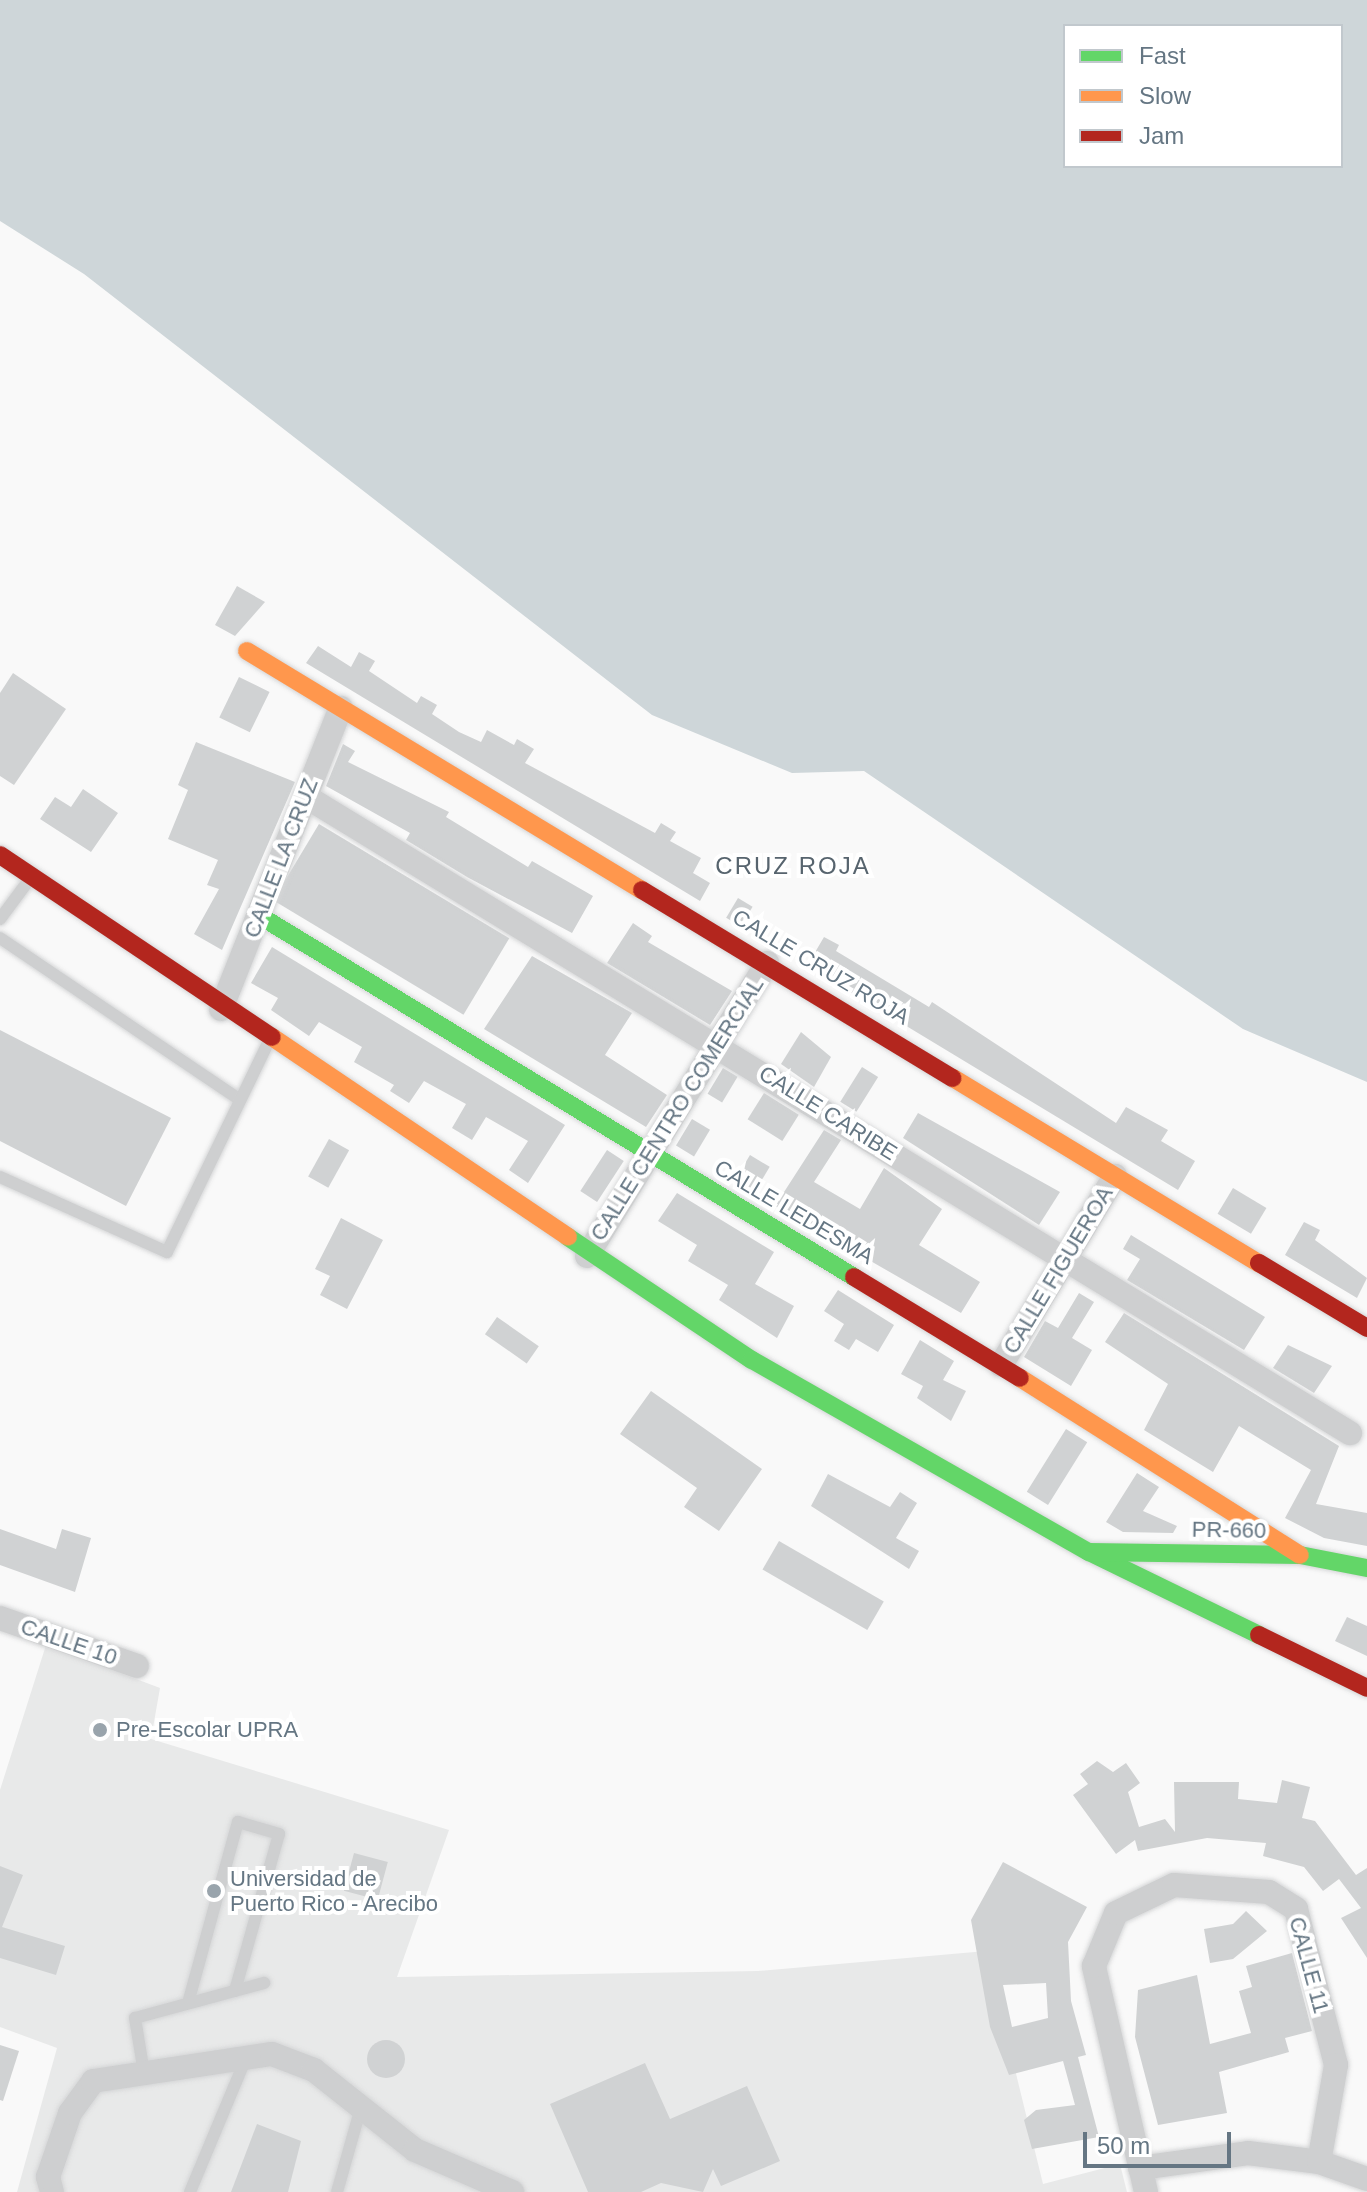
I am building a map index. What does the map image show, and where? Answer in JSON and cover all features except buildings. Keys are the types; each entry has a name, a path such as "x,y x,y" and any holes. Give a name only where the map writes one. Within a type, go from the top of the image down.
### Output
{"street":[{"name":"CALLE CRUZ ROJA","path":"247,651 1367,1328"},
{"name":"CALLE LA CRUZ","path":"221,1009 341,708"},
{"name":"CALLE CARIBE","path":"305,796 1350,1433"},
{"path":"5,859 587,1256 915,1459 1089,1552 1367,1688"},
{"name":"CALLE LEDESMA","path":"260,916 1001,1365 1300,1555"},
{"name":"CALLE CENTRO COMERCIAL","path":"587,1256 767,963"},
{"name":"CALLE FIGUEROA","path":"1001,1365 1115,1176"},
{"name":"PR-660","path":"1089,1552 1300,1555 1367,1568"},
{"name":"CALLE 10","path":"0,1618 137,1666"},
{"name":"CALLE 11","path":"1146,2192 1094,1966 1116,1913 1174,1885 1269,1892 1296,1909 1336,2065 1319,2162"},
{"path":"52,2192 48,2177 70,2113 93,2081 272,2054 314,2070 415,2150 512,2192"},
{"path":"1140,2168 1248,2153 1319,2162 1367,2179"}],"lane":[{"path":"0,879 5,859"},
{"path":"0,919 31,877"},
{"path":"0,938 237,1098"},
{"path":"0,1177 167,1252 237,1098 269,1041"},
{"path":"188,2003 238,1822 279,1834 235,1991"},
{"path":"144,2073 135,2018 264,1983"},
{"path":"190,2192 246,2058"},
{"path":"337,2192 361,2107"}],"shaded area":[{"path":"0,0 1367,0 1367,1082 1243,1029 864,771 792,773 652,715 84,274 0,221"},
{"name":"Universidad de Puerto Rico - Arecibo","path":"46,1645 160,1688 151,1739 449,1830 397,1977 758,1971 986,1951 1043,2184 1120,2164 1127,2192 17,2192 57,2048 0,2027 0,1790"}],"traffic: fast":[{"path":"260,916 854,1277"},
{"path":"568,1237 752,1360 1089,1552 1259,1635"},
{"path":"1089,1552 1300,1555 1367,1568"}],"traffic: slow":[{"path":"247,651 642,890"},
{"path":"272,1037 568,1237"},
{"path":"953,1078 1259,1263"},
{"path":"1020,1378 1300,1555"}],"traffic: jam":[{"path":"0,855 272,1037"},
{"path":"642,890 953,1078"},
{"path":"1259,1263 1367,1328"},
{"path":"854,1277 1020,1378"},
{"path":"1259,1635 1367,1688"}],"place":[{"name":"Pre-Escolar UPRA","path":"100,1730"},
{"name":"Universidad de Puerto Rico - Arecibo","path":"214,1891"}],"district":[{"name":"CRUZ ROJA","path":"793,866"}]}
